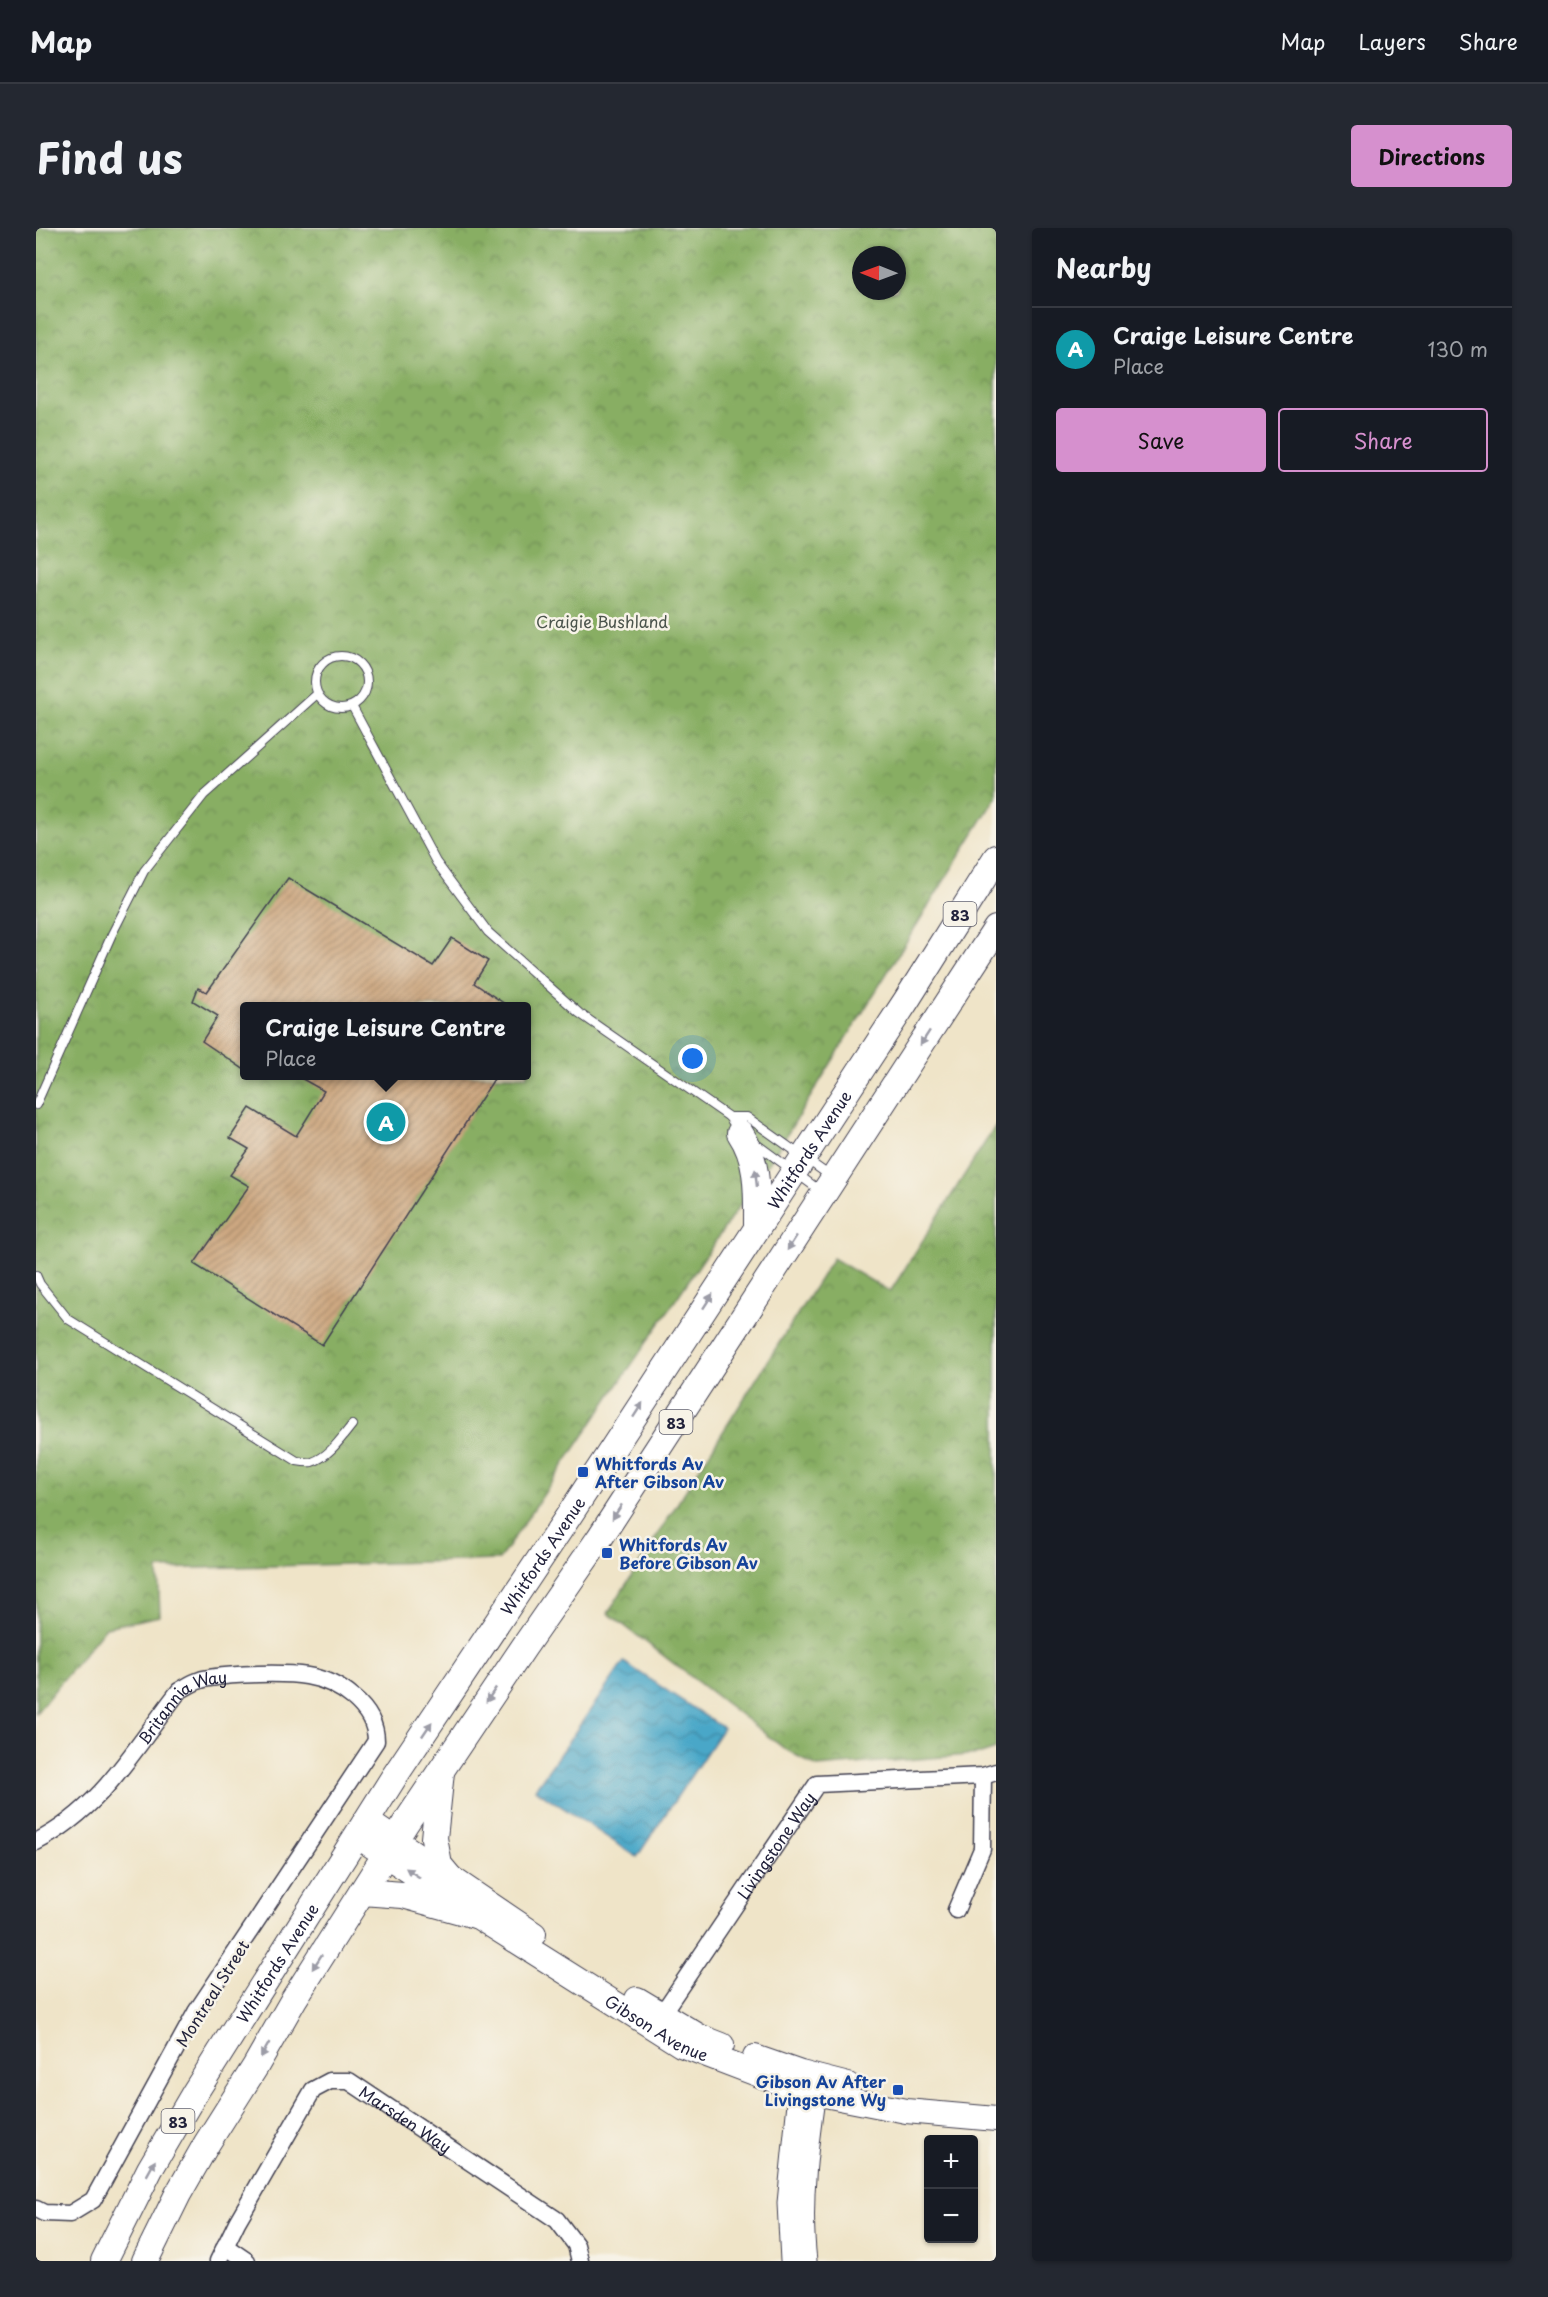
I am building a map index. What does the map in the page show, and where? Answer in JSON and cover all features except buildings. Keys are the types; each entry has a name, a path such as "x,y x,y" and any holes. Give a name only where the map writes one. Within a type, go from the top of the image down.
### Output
{"main road":[{"name":"Whitfords Avenue","path":"104,2261 150,2169 194,2094 362,1828 799,1164 996,858"},
{"name":"Whitfords Avenue","path":"146,2261 178,2194 207,2143 362,1892 442,1769 599,1539 996,929"},
{"path":"735,1125 748,1144 754,1162 757,1182 757,1226"},
{"path":"442,1769 434,1838 439,1864 449,1877"},
{"name":"Gibson Avenue","path":"362,1828 391,1847 475,1915 658,2020 808,2084 906,2111 996,2119"},
{"name":"Gibson Avenue","path":"391,1847 449,1877 658,2020"},
{"path":"362,1892 403,1895 475,1915"},
{"name":"Gibson Avenue","path":"808,2084 996,2103"}],"street":[{"name":"Britannia Way","path":"36,1842 68,1822 111,1784 179,1691 192,1683 208,1678 280,1674 308,1676 328,1682 355,1700 369,1713 375,1726 376,1741"},
{"name":"Montreal Street","path":"36,2209 44,2213 70,2214 93,2200 196,2012 376,1741"},
{"path":"956,1910 982,1849 990,1774"},
{"name":"Livingstone Way","path":"658,2020 817,1784 990,1774"},
{"name":"Marsden Way","path":"221,2253 313,2090 330,2081 349,2082 557,2220 576,2245 580,2261"},
{"path":"791,2261 788,2203 808,2084"},
{"path":"806,2261 803,2228 804,2183 810,2122 808,2084"},
{"path":"221,2253 247,2261"}],"lane":[{"path":"344,655 355,659 363,667 367,678 366,689 361,699 352,706 332,707 317,694 314,683 316,672 323,662 344,655"},
{"path":"36,1105 112,934 144,871 204,795 317,694"},
{"path":"352,706 392,785 436,862 488,932 579,1013 735,1125 799,1164 829,1186"},
{"path":"735,1125 747,1117 799,1164 829,1186"},
{"path":"36,1275 40,1284 68,1319 297,1461 312,1462 322,1456 352,1425"}],"green space":[{"name":"Craigie Bushland","path":"36,228 996,228 996,797 778,1149 499,1560 158,1569 160,1616 106,1627 36,1713"},
{"path":"996,1125 996,1749 981,1754 817,1767 785,1749 608,1613 833,1258 890,1292"}],"water":[{"path":"624,1662 723,1728 637,1857 535,1789"}],"place":[{"name":"Craige Leisure Centre","path":"386,1122"},
{"name":"Whitfords Av After Gibson Av","path":"583,1472"},
{"name":"Whitfords Av Before Gibson Av","path":"607,1553"},
{"name":"Gibson Av After Livingstone Wy","path":"898,2090"}]}
